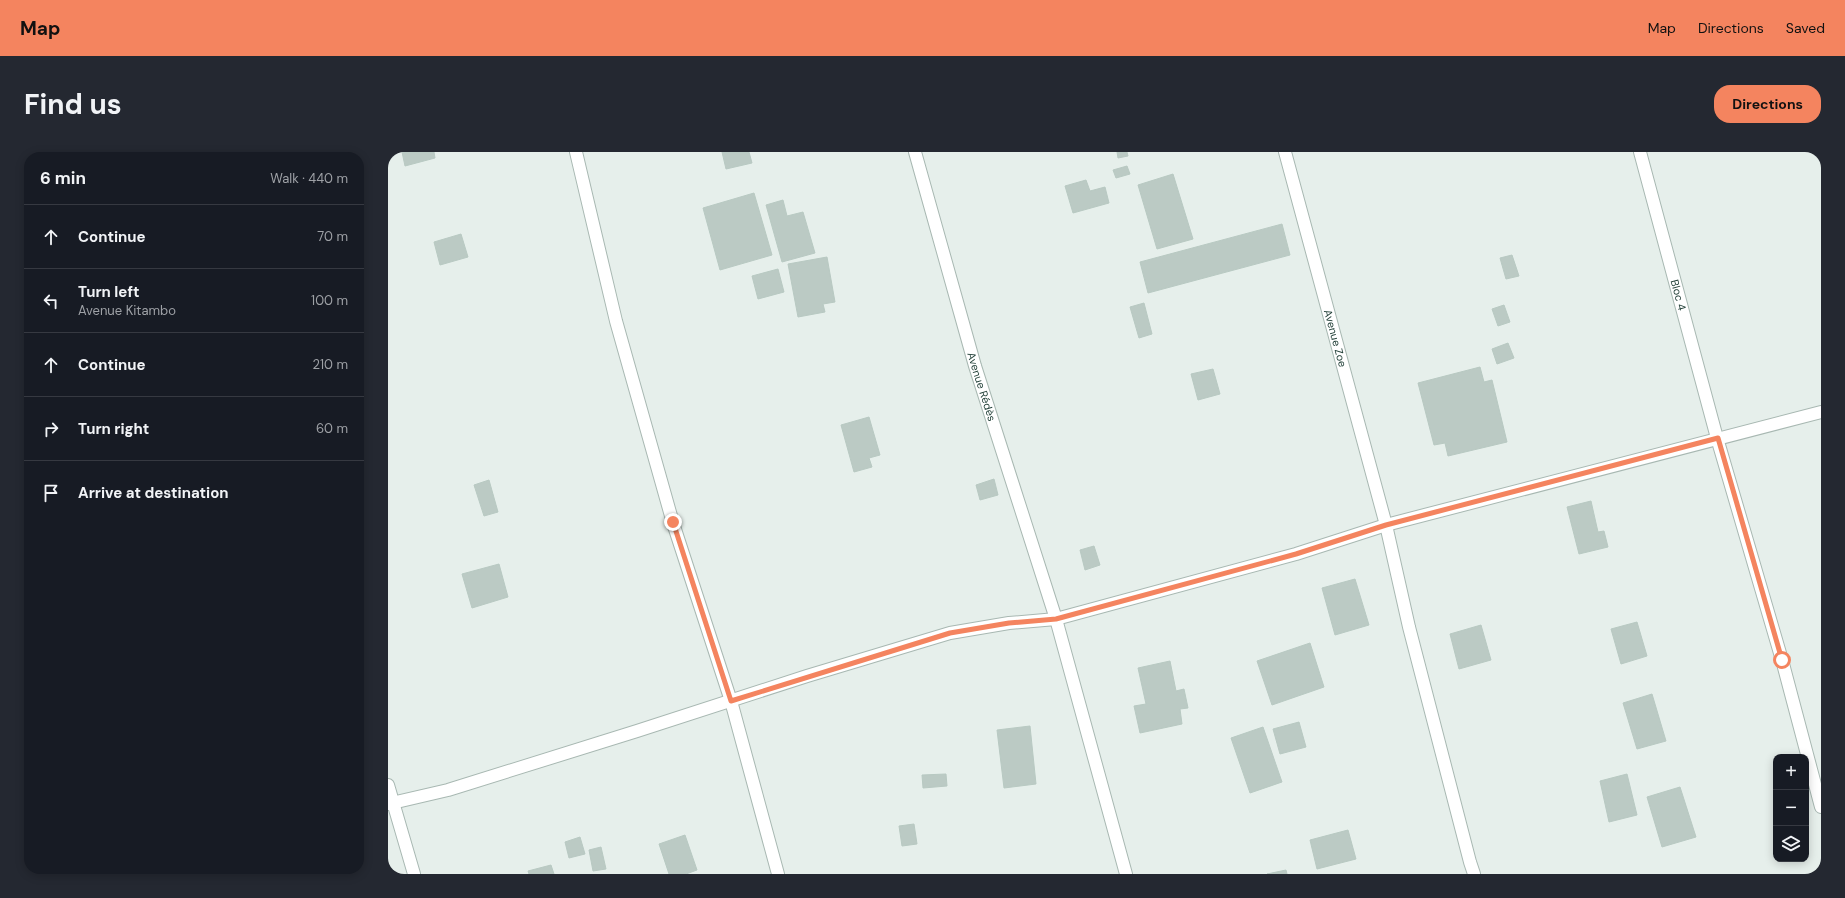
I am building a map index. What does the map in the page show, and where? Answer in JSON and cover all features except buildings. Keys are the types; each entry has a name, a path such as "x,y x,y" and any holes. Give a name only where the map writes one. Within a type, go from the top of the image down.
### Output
{"street":[{"path":"576,152 616,321 671,515 731,701 778,874"},
{"name":"Avenue Rédès","path":"915,152 975,366 1056,619 1126,874"},
{"name":"Avenue Zoe","path":"1285,152 1386,525 1409,627 1474,874"},
{"name":"Bloc 4","path":"1640,152 1718,438 1782,660 1821,807"},
{"path":"391,804 448,790 950,633 1009,623 1056,619 1296,554 1386,525 1821,412"},
{"path":"388,785 391,804 414,874"}],"route":[{"path":"673,522 731,701 807,676 950,633 1009,623 1056,619 1176,588 1296,554 1386,525 1718,438 1782,660"}]}
